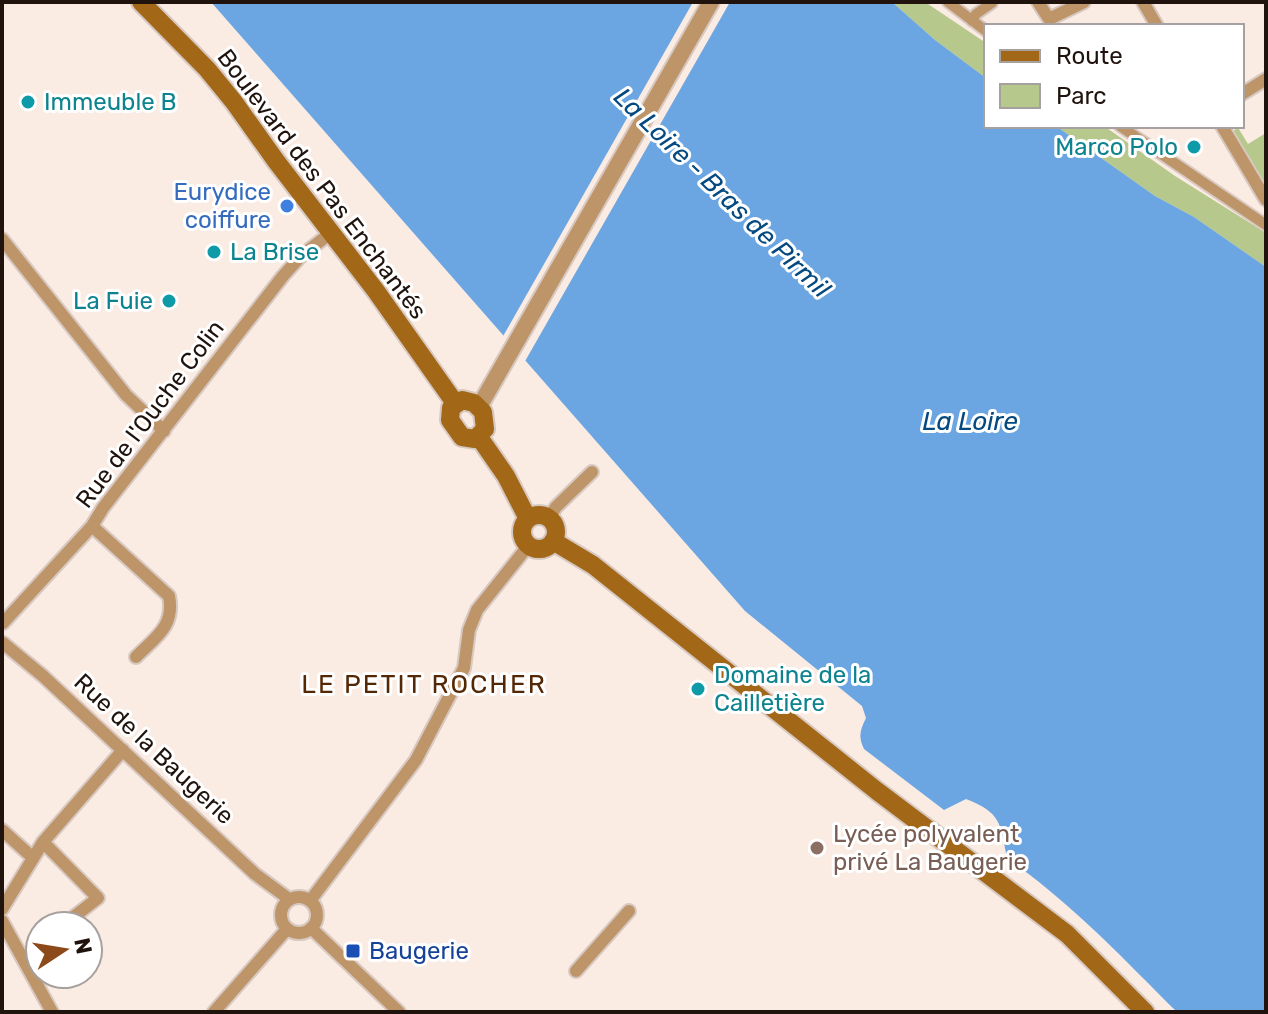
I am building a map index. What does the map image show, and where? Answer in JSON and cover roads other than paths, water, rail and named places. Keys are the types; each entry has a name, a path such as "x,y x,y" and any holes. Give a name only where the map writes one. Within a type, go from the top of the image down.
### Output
{"main road":[{"name":"Boulevard des Pas Enchantés","path":"141,2 207,69 332,232 455,403"},
{"path":"468,400 483,402 485,429 479,437 462,437 449,415 455,403 468,400"},
{"path":"479,437 503,470 528,519"},
{"path":"537,515 549,518 555,527 553,541 542,549 528,546 521,532 528,519 537,515"},
{"path":"553,541 593,565 810,739 1067,934 1145,1012"}],"street":[{"path":"483,402 711,2"},
{"path":"948,2 984,30"},
{"path":"1038,2 1047,23 1084,2"},
{"path":"1143,2 1156,24"},
{"path":"972,21 976,14 992,3"},
{"path":"1244,93 1266,79"},
{"path":"1123,128 1266,225"},
{"path":"1223,128 1264,197"},
{"name":"Rue de l'Ouche Colin","path":"2,623 92,526 283,276 301,256 332,232"},
{"path":"2,239 126,395 164,431"},
{"path":"549,518 592,472"},
{"path":"92,526 169,596 172,613 166,626 136,657"},
{"path":"310,901 416,760 464,668 469,630 477,610 528,546"},
{"path":"2,623 8,632 3,643"},
{"name":"Rue de la Baugerie","path":"3,643 286,903"},
{"path":"2,909 43,842 123,750"},
{"path":"2,830 32,857"},
{"path":"43,842 98,898 83,910"},
{"path":"302,897 310,901 317,916 311,928 296,933 287,929 281,914 286,903 302,897"},
{"path":"576,971 629,911"},
{"path":"2,921 52,1012"},
{"path":"311,928 399,1012"},
{"path":"214,1012 287,929"}],"water":[{"name":"La Loire","path":"211,2 892,2 935,40 984,77 984,128 1059,128 1155,196 1194,217 1266,267 1266,1012 1177,1012 1074,912 1007,858 1000,827 993,814 966,799 944,810 864,749 860,734 866,718 862,706 745,611"}],"place":[{"name":"Immeuble B","path":"28,102"},
{"name":"Marco Polo","path":"1194,147"},
{"name":"Eurydice coiffure","path":"287,206"},
{"name":"La Brise","path":"214,252"},
{"name":"La Fuie","path":"169,301"},
{"name":"Domaine de la Cailletière","path":"698,689"},
{"name":"Lycée polyvalent privé La Baugerie","path":"817,848"},
{"name":"Baugerie","path":"353,951"}],"district":[{"name":"LE PETIT ROCHER","path":"424,684"}],"water label":[{"name":"La Loire - Bras de Pirmil","path":"722,193"}]}
